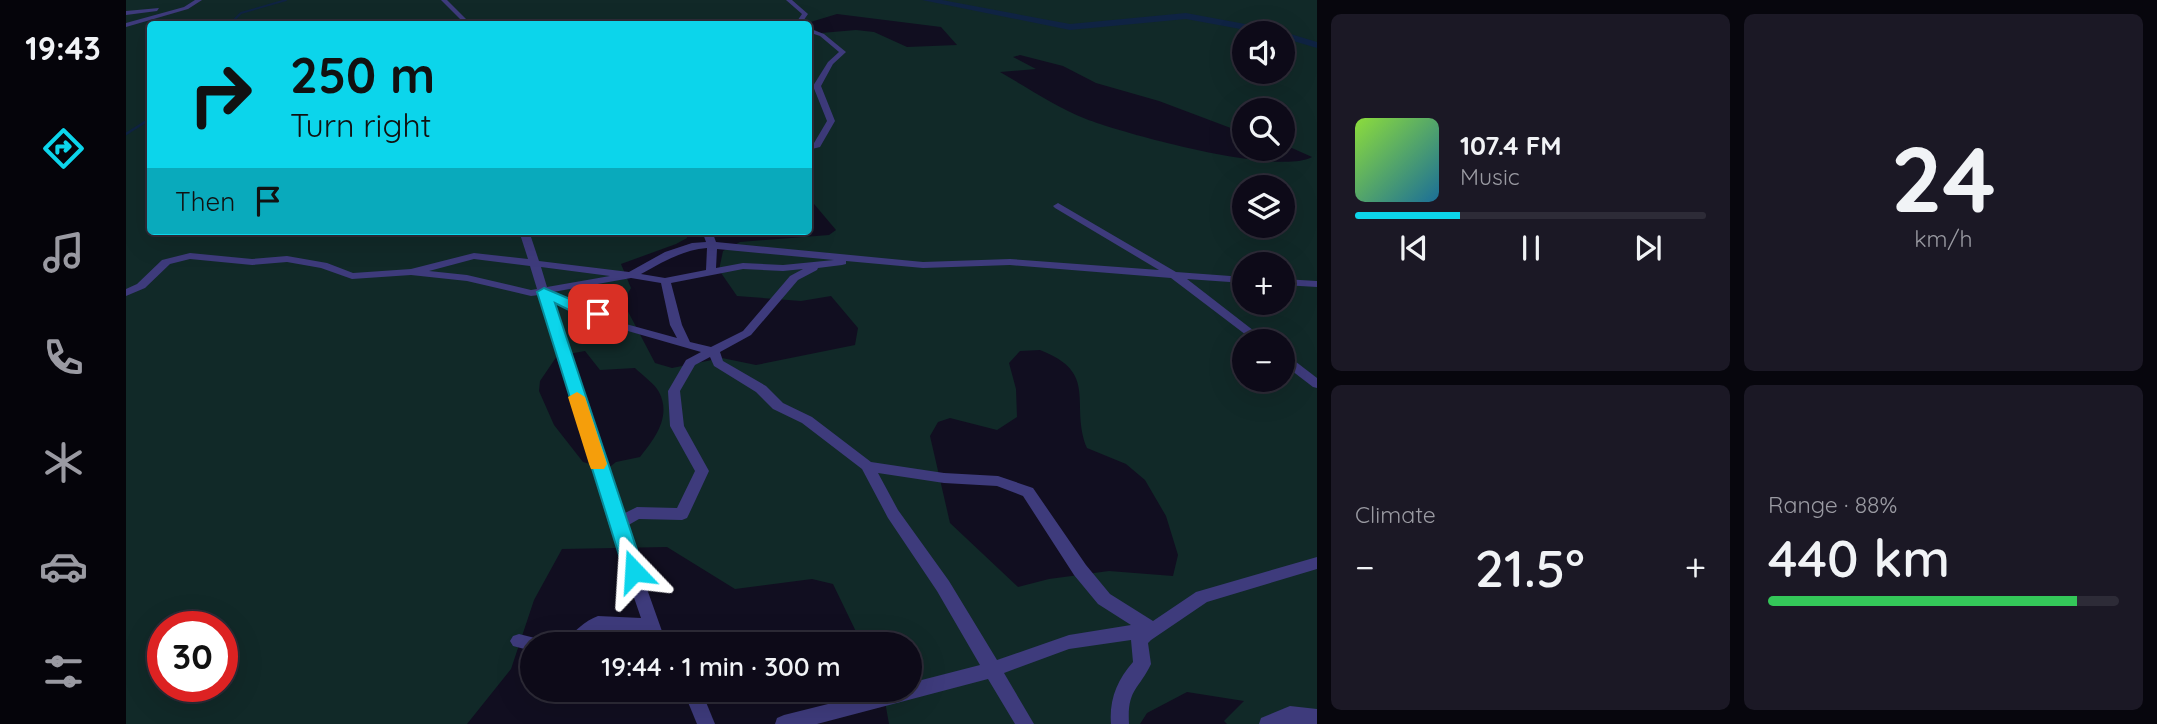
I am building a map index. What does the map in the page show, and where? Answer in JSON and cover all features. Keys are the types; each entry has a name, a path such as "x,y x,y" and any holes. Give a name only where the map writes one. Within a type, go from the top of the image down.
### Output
{"street":[{"path":"126,13 189,0"},
{"path":"126,25 186,8 199,0"},
{"path":"444,0 465,21"},
{"path":"789,0 805,14 800,21"},
{"path":"812,31 822,35 843,52 830,62 817,86 831,121 817,145 812,147"},
{"path":"1058,206 1178,277 1245,329"},
{"path":"525,235 617,525 655,632"},
{"path":"708,235 712,245 711,273"},
{"path":"411,271 467,278 531,293 631,275 669,254 692,246 712,245 864,260"},
{"path":"126,293 141,286 166,262 190,256 252,262 286,259 323,265 352,276 411,271 474,256 665,281 743,266 764,268 818,265 879,258 923,265 1010,262 1232,279"},
{"path":"617,525 637,513 682,514 702,471 677,426 674,391 690,363 747,333 794,278 818,265"},
{"path":"665,281 672,295 674,327 685,341"},
{"path":"1295,283 1317,284"},
{"path":"544,292 576,308 598,314 611,323 645,334 685,341 714,352 718,363 761,389 778,407 807,420 867,466 892,514 943,586 990,670 1025,724"},
{"path":"1295,367 1317,384"},
{"path":"867,466 944,478 998,481 1028,492 1080,570 1104,599 1153,629"},
{"path":"1120,724 1120,697 1142,664 1139,641 1153,629 1202,597 1317,562"},
{"path":"588,632 598,623 643,625 650,632"},
{"path":"797,723 990,670 1069,642 1153,629"},
{"path":"697,702 706,724"},
{"path":"1268,724 1290,715 1317,718"}],"green space":[{"path":"126,0 1317,0 1317,724 1227,724 1224,721 1244,701 1187,692 1147,713 1140,724 889,724 885,702 922,702 922,632 856,632 833,584 812,579 735,589 667,547 562,549 534,600 523,632 520,632 520,642 511,669 467,724 126,724","holes":["1020,55 1063,66 1096,83 1159,101 1232,128 1232,98 1295,98 1295,149 1312,157 1295,161 1232,161 1232,156 1166,143 1106,126 1053,103 1000,72 1036,69 1013,57","1040,350 1059,359 1070,369 1079,391 1082,432 1087,448 1126,464 1145,480 1166,516 1178,555 1173,576 1109,571 1049,579 1018,587 950,523 930,436 938,422 950,418 997,430 1017,417 1016,389 1009,363 1020,351","585,351 600,370 635,368 659,392 662,401 660,427 640,457 616,462 607,469 583,462 554,425 539,391 540,381 557,356"]}],"waterway":[{"path":"233,21 241,13 286,0"},
{"path":"927,0 1070,27 1186,16 1232,25"},
{"path":"1295,39 1317,45"},
{"path":"126,134 147,121"}],"slow traffic":[{"path":"577,397 598,464"}],"route":[{"path":"598,314 576,308 544,292 634,571"}]}
